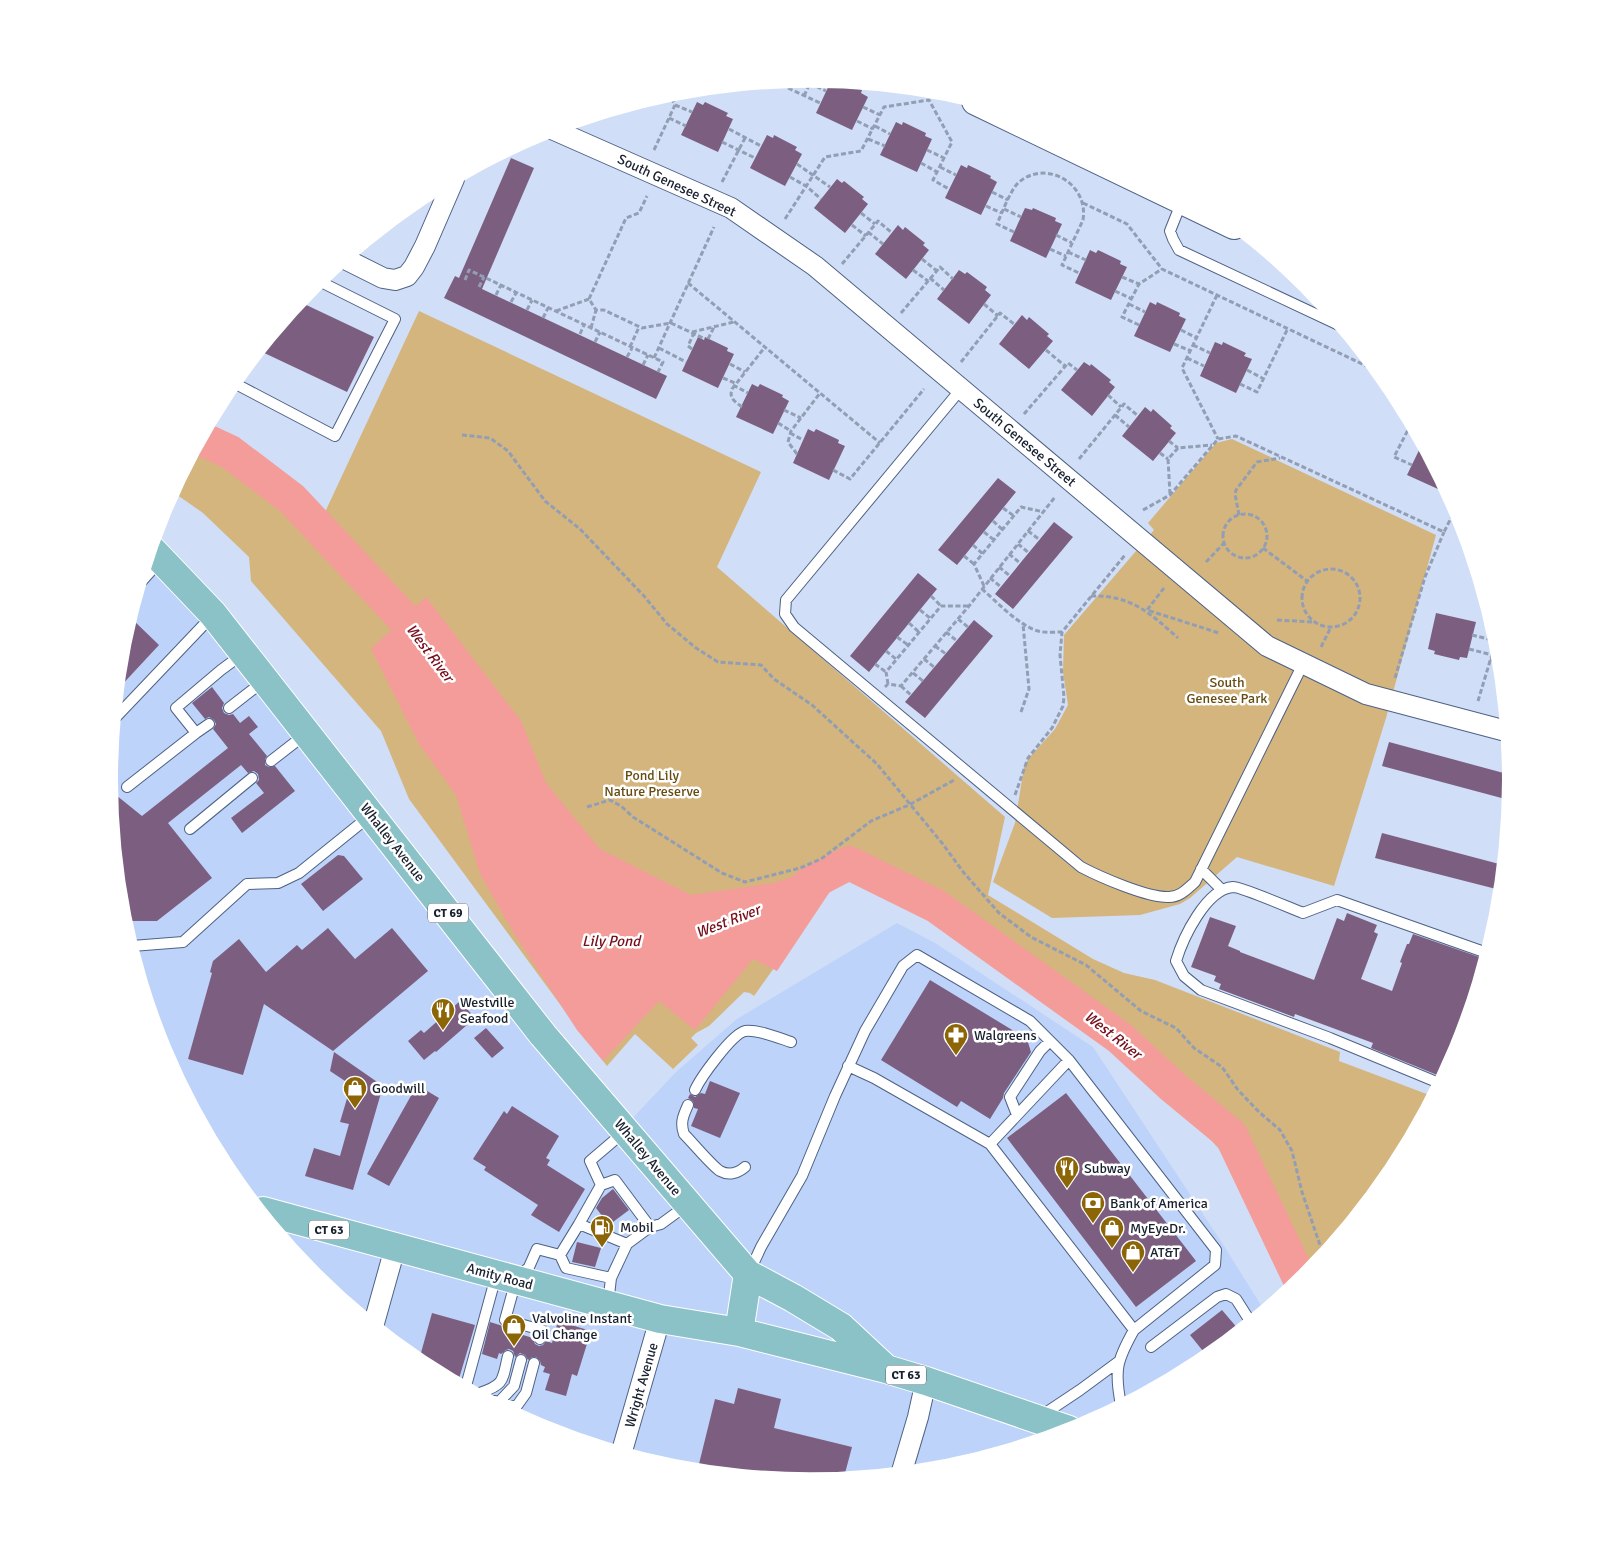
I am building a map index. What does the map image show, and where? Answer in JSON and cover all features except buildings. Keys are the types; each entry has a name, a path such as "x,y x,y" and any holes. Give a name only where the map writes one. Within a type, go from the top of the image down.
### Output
{"main road":[{"name":"Whalley Avenue","path":"156,554 214,614 543,1035 748,1274 841,1327 886,1369"},
{"name":"Amity Road","path":"272,1215 506,1278 610,1291 660,1318 739,1332"},
{"path":"739,1332 748,1274"},
{"name":"Whalley Avenue","path":"739,1332 886,1369 1057,1426"}],"street":[{"path":"1008,117 1205,211"},
{"name":"South Genesee Street","path":"563,134 731,208 815,266 1266,646 1366,694 1501,730"},
{"path":"351,262 383,278 396,280 407,276 421,253 449,190"},
{"path":"375,1318 395,1248"},
{"name":"Wright Avenue","path":"624,1446 660,1318"},
{"path":"904,1466 926,1381"}],"lane":[{"path":"1182,200 1170,231 1179,250 1328,320"},
{"path":"241,387 336,436 395,319 327,285"},
{"path":"961,389 786,600 785,614 794,627 1081,867 1097,876 1154,896 1170,897 1182,893 1195,882 1303,664"},
{"path":"122,711 214,614"},
{"path":"196,733 176,708 244,653"},
{"path":"229,708 266,680"},
{"path":"128,788 209,724"},
{"path":"271,762 307,733"},
{"path":"190,829 252,778"},
{"path":"139,945 183,942 247,884 278,883 299,873 371,815"},
{"path":"1201,869 1222,890"},
{"path":"1433,1081 1330,1038 1202,990 1184,976 1176,961 1182,943 1192,922 1214,896 1222,890 1235,887 1303,913 1336,900 1481,951"},
{"path":"748,1274 802,1176 848,1066 865,1031 903,966 917,955 1030,1021 1050,1040 1069,1060 1216,1250 1215,1265 1134,1330 1118,1362 1119,1399"},
{"path":"695,1090 699,1081 728,1043 741,1032 752,1032 791,1042"},
{"path":"1017,1114 1010,1097 1040,1051 1050,1040"},
{"path":"990,1144 1069,1060"},
{"path":"848,1066 874,1078 990,1144 1134,1330"},
{"path":"688,1105 681,1126 684,1134 719,1171 728,1174 739,1172 745,1167"},
{"path":"601,1185 590,1161 625,1130"},
{"path":"560,1255 601,1185 615,1180 650,1227"},
{"path":"560,1255 566,1268 610,1291 627,1244 650,1227 661,1224 688,1204"},
{"path":"579,1224 627,1244"},
{"path":"468,1381 506,1278 529,1267 537,1250 560,1255"},
{"path":"506,1278 505,1320 515,1328 529,1332 542,1330 540,1340"},
{"path":"1151,1347 1217,1297 1226,1294 1236,1299 1247,1316"},
{"path":"487,1391 496,1387 503,1379 508,1356"},
{"path":"500,1398 514,1386 521,1360"},
{"path":"1036,1419 1118,1362"},
{"path":"517,1406 526,1393 534,1363"}],"path":[{"path":"789,88 820,103"},
{"path":"804,96 808,88"},
{"path":"820,88 826,91"},
{"path":"785,219 825,157 861,151 884,107 929,100 952,142 933,180 949,189"},
{"path":"673,101 675,105 692,112"},
{"path":"654,150 675,105"},
{"path":"863,107 880,115"},
{"path":"669,118 686,126"},
{"path":"857,121 890,134"},
{"path":"728,129 761,146"},
{"path":"722,182 744,138"},
{"path":"868,139 884,146"},
{"path":"722,142 754,158"},
{"path":"927,150 944,158"},
{"path":"921,163 937,172"},
{"path":"797,164 830,187"},
{"path":"940,167 956,174"},
{"path":"1061,177 1064,171"},
{"path":"1014,232 996,224 1016,186 1026,178 1043,174 1053,174 1061,177 1076,188 1083,203 1083,220 1062,265 1079,273"},
{"path":"790,177 806,186 821,199"},
{"path":"992,192 1008,200"},
{"path":"555,311 589,299 626,218 639,212 647,196"},
{"path":"1083,203 1127,224 1162,269 1365,365"},
{"path":"986,206 1002,213"},
{"path":"1004,209 1021,217"},
{"path":"861,213 875,224"},
{"path":"841,264 878,221 892,233"},
{"path":"852,225 883,244"},
{"path":"654,358 714,227"},
{"path":"1056,235 1072,243"},
{"path":"1050,249 1086,260"},
{"path":"922,259 937,271"},
{"path":"901,313 940,267 953,279"},
{"path":"1139,325 1122,317 1139,284 1162,269"},
{"path":"465,280 469,270 663,362 658,372"},
{"path":"913,270 944,290"},
{"path":"479,287 484,277"},
{"path":"1122,277 1139,284"},
{"path":"688,283 880,443"},
{"path":"496,295 500,285"},
{"path":"1115,291 1132,298"},
{"path":"511,302 516,293"},
{"path":"1217,295 1182,368 1218,439"},
{"path":"589,299 596,310 591,328"},
{"path":"527,310 532,300"},
{"path":"984,304 998,316"},
{"path":"1129,304 1145,312"},
{"path":"543,318 548,308"},
{"path":"596,310 604,310 642,328 671,323 706,339 714,326"},
{"path":"961,362 1000,313 1014,324"},
{"path":"693,333 734,322"},
{"path":"580,334 584,325"},
{"path":"627,357 639,327"},
{"path":"1240,384 1257,392 1288,328"},
{"path":"1181,330 1197,338"},
{"path":"595,342 600,332"},
{"path":"692,349 688,346 693,333"},
{"path":"1174,344 1190,351"},
{"path":"1193,345 1210,353"},
{"path":"742,407 730,396 734,384 765,347"},
{"path":"659,348 686,362"},
{"path":"1046,350 1065,366"},
{"path":"643,365 648,355"},
{"path":"1187,358 1204,366"},
{"path":"1024,414 1068,363 1077,370"},
{"path":"730,364 744,372"},
{"path":"1247,370 1264,379"},
{"path":"723,378 748,393"},
{"path":"833,470 850,479 924,389"},
{"path":"797,454 788,442 791,432 820,393"},
{"path":"1108,395 1122,407"},
{"path":"1079,459 1124,404 1138,416"},
{"path":"784,410 801,418"},
{"path":"1115,415 1129,427"},
{"path":"778,424 803,440"},
{"path":"1408,430 1394,457 1412,465"},
{"path":"462,434 490,438 508,451 545,501 580,529 644,596 667,624 696,648 718,662 761,665 774,679 812,704 877,764 998,913 1031,937 1086,964 1141,1011 1176,1028 1194,1048 1222,1067 1238,1090 1280,1130 1292,1151 1302,1192 1321,1246"},
{"path":"1143,510 1170,495 1218,439 1236,436 1444,532"},
{"path":"1169,441 1178,448"},
{"path":"1170,495 1168,459 1178,448 1212,445"},
{"path":"1160,453 1168,459"},
{"path":"1238,515 1235,494 1238,486 1256,462 1282,457"},
{"path":"901,686 958,619 1055,497"},
{"path":"974,564 1021,507 1044,512"},
{"path":"1004,508 1014,516"},
{"path":"1238,515 1251,515 1260,520 1265,528 1266,537 1263,548 1253,556 1246,558 1238,557 1230,553 1224,543 1223,530 1227,523 1238,515"},
{"path":"1395,678 1425,577 1451,518"},
{"path":"993,521 1002,530"},
{"path":"1028,531 1040,540"},
{"path":"984,532 994,540"},
{"path":"1206,562 1224,543"},
{"path":"1018,544 1029,553"},
{"path":"973,545 983,554"},
{"path":"1263,548 1307,581"},
{"path":"1009,554 1020,563"},
{"path":"1009,806 1017,791 1028,758 1052,728 1063,706 1064,697 1060,655 1062,632 1125,555"},
{"path":"964,556 974,564 983,587 1023,624 1039,632 1062,632"},
{"path":"999,567 1010,576"},
{"path":"1277,620 1314,622 1325,627 1337,627 1348,622 1356,614 1361,602 1360,590 1355,580 1346,572 1334,568 1324,569 1314,573 1307,581 1303,590 1302,602 1306,613 1314,622"},
{"path":"990,578 1001,587"},
{"path":"1146,610 1164,588"},
{"path":"931,596 941,606 968,606"},
{"path":"1091,596 1122,599 1146,610 1219,633"},
{"path":"886,672 941,606"},
{"path":"920,610 930,618"},
{"path":"1146,610 1178,638"},
{"path":"958,619 968,627"},
{"path":"909,624 919,632"},
{"path":"1021,712 1029,689 1023,624"},
{"path":"1321,647 1331,627"},
{"path":"946,632 956,641"},
{"path":"1472,635 1488,639"},
{"path":"897,637 908,645"},
{"path":"935,646 946,654"},
{"path":"1469,649 1491,657 1478,701"},
{"path":"886,651 896,659"},
{"path":"924,659 934,667"},
{"path":"875,664 886,672 888,684"},
{"path":"912,673 923,681"},
{"path":"877,696 888,684"},
{"path":"888,684 901,686 912,695"},
{"path":"587,808 610,800 621,806 633,817 722,873 745,882 800,868 821,859 871,822 909,805 968,773"}],"shaded area":[{"path":"152,565 215,628 627,1124 676,1072 737,1019 897,923 935,943 1093,1047 1261,1305 1232,1329 1195,1355 1117,1400 1033,1435 990,1448 901,1466 810,1472 765,1470 720,1466 631,1448 588,1435 504,1400 464,1379 426,1355 389,1329 354,1300 290,1236 261,1201 235,1164 190,1086 155,1002 142,959 124,870 118,780 124,689 142,600"}],"green space":[{"name":"Pond Lily Nature Preserve","path":"419,311 761,472 717,567 1005,817 988,895 1093,959 1124,973 1155,980 1340,1052 1339,1061 1427,1094 1410,1126 1360,1201 1331,1236 1288,1281 1220,1150 1139,1062 1024,977 976,947 885,873 856,853 754,996 744,992 709,1026 696,1033 691,1038 698,1045 673,1069 635,1034 607,1066 409,799 381,731 251,581 249,557 203,513 179,496 206,442 235,455 266,473 284,491 302,516 319,525"},
{"name":"South Genesee Park","path":"1232,439 1436,535 1386,718 1334,886 1237,857 1190,898 1180,904 1140,915 1052,918 993,882 1015,823 1024,767 1029,758 1055,729 1068,705 1063,672 1064,635 1154,530 1148,523 1216,443"}],"water":[{"name":"Lily Pond","path":"426,597 521,721 546,783 600,849 691,895 774,883 857,854 849,863 777,971 753,959 695,1030 659,1001 603,1061 577,1030 515,935 480,874 456,795 419,744 371,649"}],"waterway":[{"name":"West River","path":"207,441 230,452 292,499 408,623 431,654"},
{"name":"West River","path":"809,884 849,863 936,906 1120,1038 1173,1087 1231,1135 1296,1272"}],"place":[{"name":"Westville Seafood","path":"443,1031"},
{"name":"Walgreens","path":"956,1056"},
{"name":"Goodwill","path":"355,1109"},
{"name":"Subway","path":"1067,1189"},
{"name":"Bank of America","path":"1093,1224"},
{"name":"Mobil","path":"602,1248"},
{"name":"MyEyeDr.","path":"1112,1249"},
{"name":"AT&T","path":"1133,1273"},
{"name":"Valvoline Instant Oil Change","path":"514,1347"}]}
